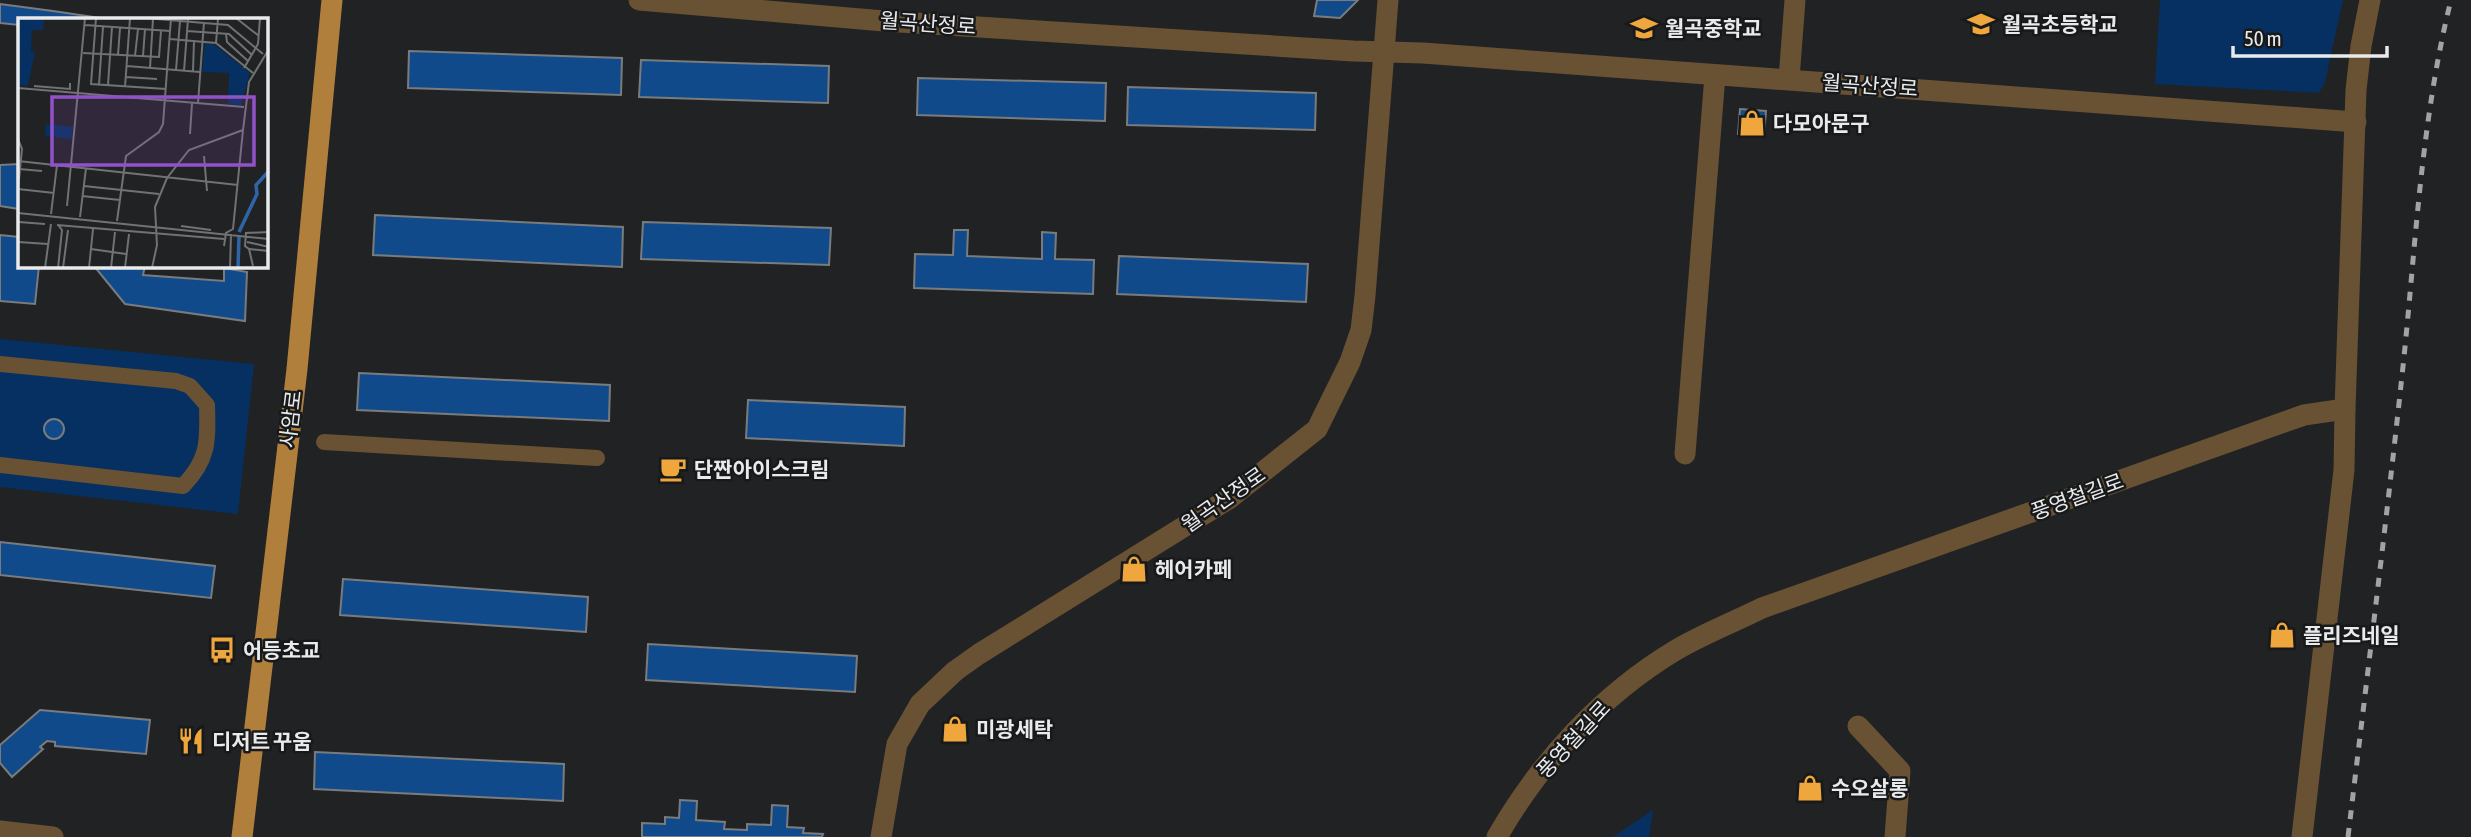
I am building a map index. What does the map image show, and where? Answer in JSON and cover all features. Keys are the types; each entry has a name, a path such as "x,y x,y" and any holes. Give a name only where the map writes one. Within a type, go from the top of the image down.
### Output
{"main road":[{"name":"사암로","path":"242,837 297,369 332,0"}],"street":[{"name":"월곡산정로","path":"639,0 884,21 1353,51 1385,50 2356,122"},
{"path":"1385,50 1388,0"},
{"path":"1789,79 1796,0"},
{"path":"2302,837 2344,470 2357,73 2371,0"},
{"name":"월곡산정로","path":"881,837 897,744 920,704 933,691 979,654 1230,498 1317,429 1350,362 1361,330 1385,50"},
{"path":"1685,454 1715,75"},
{"path":"0,364 176,381 190,386 207,405 207,449 198,471 183,486 0,465"},
{"name":"풍영철길로","path":"1497,837 1516,803 1577,729 1621,688 1677,649 1762,608 2304,415 2346,409"},
{"path":"324,442 597,458"},
{"path":"1858,726 1900,771 1895,837"},
{"path":"0,831 53,837"}],"shaded area":[{"path":"2160,0 2343,0 2325,82 2319,93 2155,84"},
{"path":"0,339 254,364 238,514 0,487"},
{"path":"1653,810 1649,837 1613,837"}],"building":[{"path":"1317,0 1358,0 1340,18 1314,16"},
{"path":"0,4 100,18 18,18 18,25 0,23"},
{"path":"409,51 622,58 621,95 408,88"},
{"path":"641,60 829,66 828,103 639,97"},
{"path":"918,78 1106,83 1105,121 917,115"},
{"path":"1128,87 1316,93 1315,130 1127,125"},
{"name":"다모아문구","path":"1740,109 1766,111 1764,135 1738,134"},
{"path":"18,164 18,209 0,206 0,165"},
{"path":"375,215 623,227 622,267 373,255"},
{"path":"643,222 831,228 829,265 641,259"},
{"path":"954,230 968,230 967,256 1042,259 1042,232 1056,233 1055,259 1094,260 1093,294 914,288 915,254 953,255"},
{"path":"0,235 18,237 18,268 39,268 35,304 0,301"},
{"path":"1119,256 1308,264 1306,302 1117,294"},
{"path":"96,268 145,268 143,275 224,281 224,268 247,272 245,321 125,304"},
{"path":"359,373 610,385 609,421 357,410"},
{"path":"748,400 905,407 904,446 746,438"},
{"path":"54,419 61,422 64,429 61,436 54,439 47,436 44,429 47,422"},
{"path":"0,542 215,566 211,598 0,575"},
{"path":"343,579 588,597 586,632 340,615"},
{"path":"648,644 857,656 855,692 646,680"},
{"path":"40,710 150,720 146,754 55,746 55,742 47,741 40,747 43,749 12,777 0,763 0,745"},
{"path":"315,752 564,764 563,801 314,789"},
{"path":"680,800 697,801 696,820 725,822 724,829 747,830 747,824 771,825 772,805 788,806 787,827 804,828 803,833 823,834 822,837 642,837 642,823 665,824 665,817 679,818"}],"railway":[{"path":"2348,837 2404,357 2427,132 2451,0"}],"place":[{"name":"월곡초등학교","path":"1981,24"},
{"name":"월곡중학교","path":"1644,28"},
{"name":"다모아문구","path":"1752,123"},
{"name":"단짠아이스크림","path":"673,469"},
{"name":"헤어카페","path":"1134,569"},
{"name":"플리즈네일","path":"2282,635"},
{"name":"어등초교","path":"222,650"},
{"name":"미광세탁","path":"955,729"},
{"name":"디저트 꾸움","path":"191,741"},
{"name":"수오살롱","path":"1810,788"}]}
